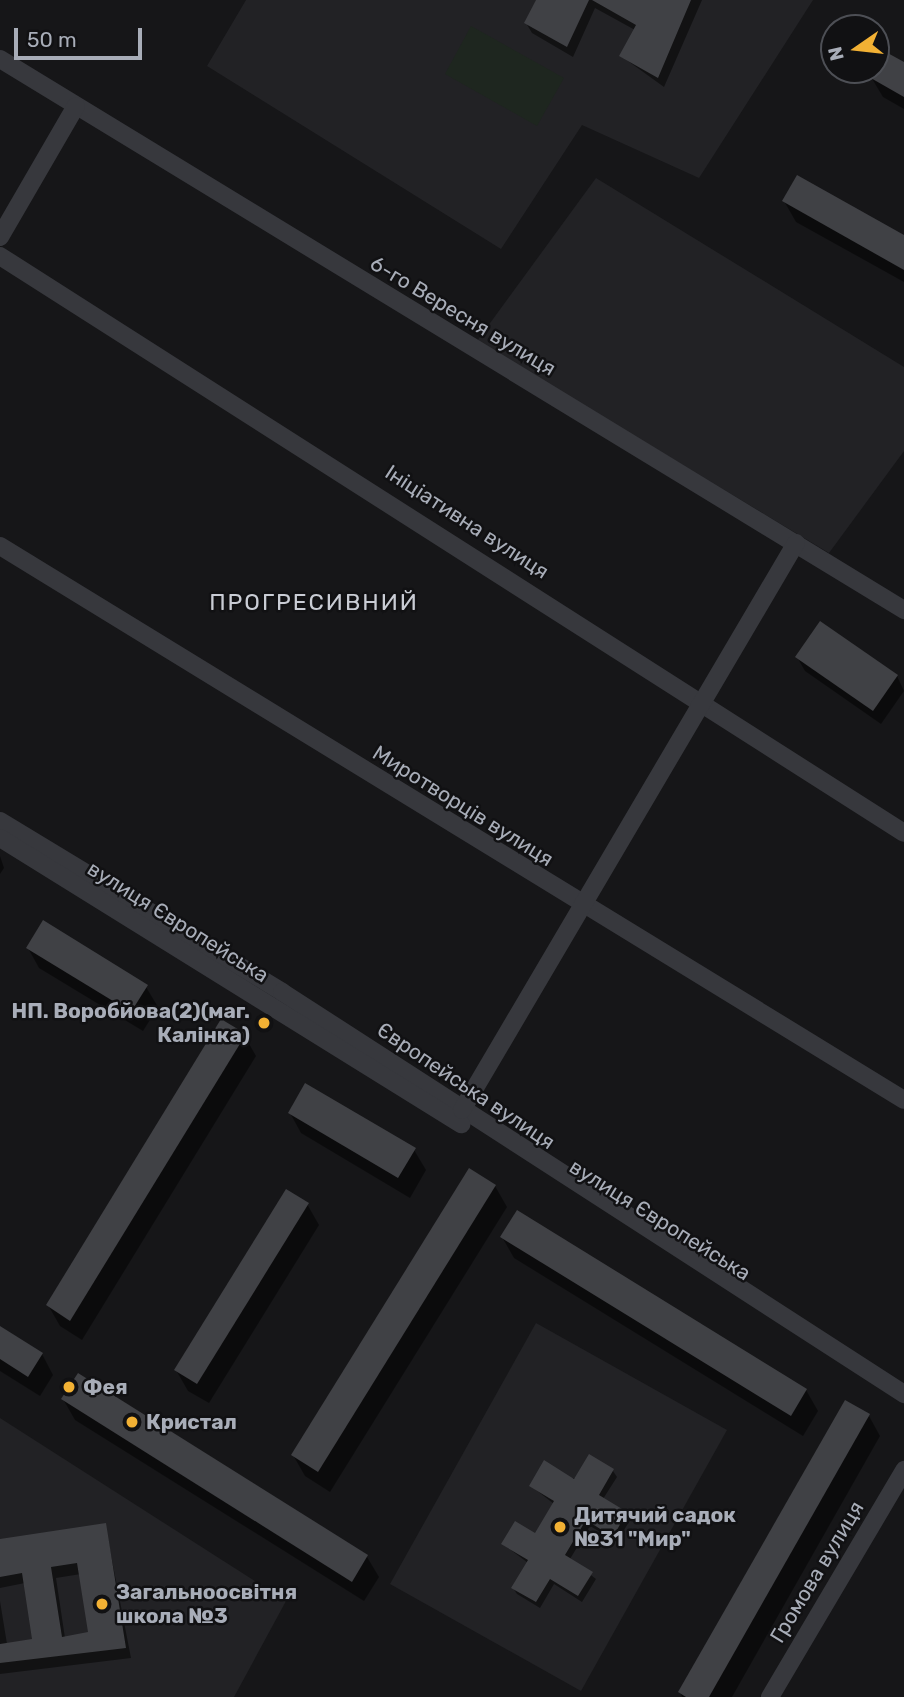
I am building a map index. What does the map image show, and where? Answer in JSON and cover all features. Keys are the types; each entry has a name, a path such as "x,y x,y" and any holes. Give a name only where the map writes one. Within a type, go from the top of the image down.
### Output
{"street":[{"name":"6-го Вересня вулиця","path":"0,60 904,610"},
{"path":"0,237 76,106"},
{"name":"Ініціативна вулиця","path":"0,256 703,702 904,833"},
{"path":"462,1111 796,543"},
{"name":"Миротворців вулиця","path":"0,546 582,907 904,1100"},
{"name":"Європейська вулиця","path":"0,821 462,1111 904,1396"},
{"name":"вулиця Європейська","path":"0,838 904,1396"},
{"name":"Громова вулиця","path":"770,1697 904,1470"}],"shaded area":[{"path":"246,0 813,0 699,178 582,125 501,249 207,66"},
{"path":"471,26 564,78 537,126 445,74"},
{"path":"596,178 904,367 904,451 829,553 477,341"},
{"path":"536,1323 727,1430 581,1691 390,1584"},
{"path":"0,1418 286,1601 234,1697 0,1697"}],"building":[{"path":"536,0 589,0 567,47 524,23"},
{"path":"592,0 691,0 658,78 619,56 636,25"},
{"path":"890,54 904,62 904,97 881,84 890,84"},
{"path":"797,175 904,235 904,270 782,201"},
{"path":"820,621 898,675 873,711 795,657"},
{"path":"43,920 148,985 131,1012 26,948"},
{"path":"221,1019 246,1034 70,1321 46,1305"},
{"path":"305,1083 416,1148 398,1178 288,1113"},
{"path":"469,1168 496,1185 318,1472 291,1455"},
{"path":"286,1189 309,1203 197,1384 174,1370"},
{"path":"517,1210 807,1389 791,1416 500,1237"},
{"path":"0,1326 43,1353 28,1377 0,1359"},
{"path":"78,1373 368,1555 352,1582 61,1399"},
{"path":"845,1400 870,1414 709,1697 686,1697 678,1692"},
{"name":"Дитячий садок №31 \"Мир\"","path":"589,1454 614,1469 599,1495 627,1512 613,1537 586,1520 565,1555 593,1572 578,1596 550,1579 536,1602 511,1588 528,1560 501,1544 515,1521 535,1533 554,1501 529,1486 544,1460 574,1479"},
{"name":"Загальноосвітня школа №3","path":"106,1523 126,1648 0,1663 0,1644 32,1639 22,1573 0,1577 0,1539","holes":["77,1563 88,1632 62,1637 51,1567"]}],"place":[{"name":"НП. Воробйова(2)(маг. Калінка)","path":"264,1023"},
{"name":"Фея","path":"69,1387"},
{"name":"Кристал","path":"132,1422"},
{"name":"Дитячий садок №31 \"Мир\"","path":"560,1527"},
{"name":"Загальноосвітня школа №3","path":"102,1604"}],"district":[{"name":"ПРОГРЕСИВНИЙ","path":"314,602"}]}
